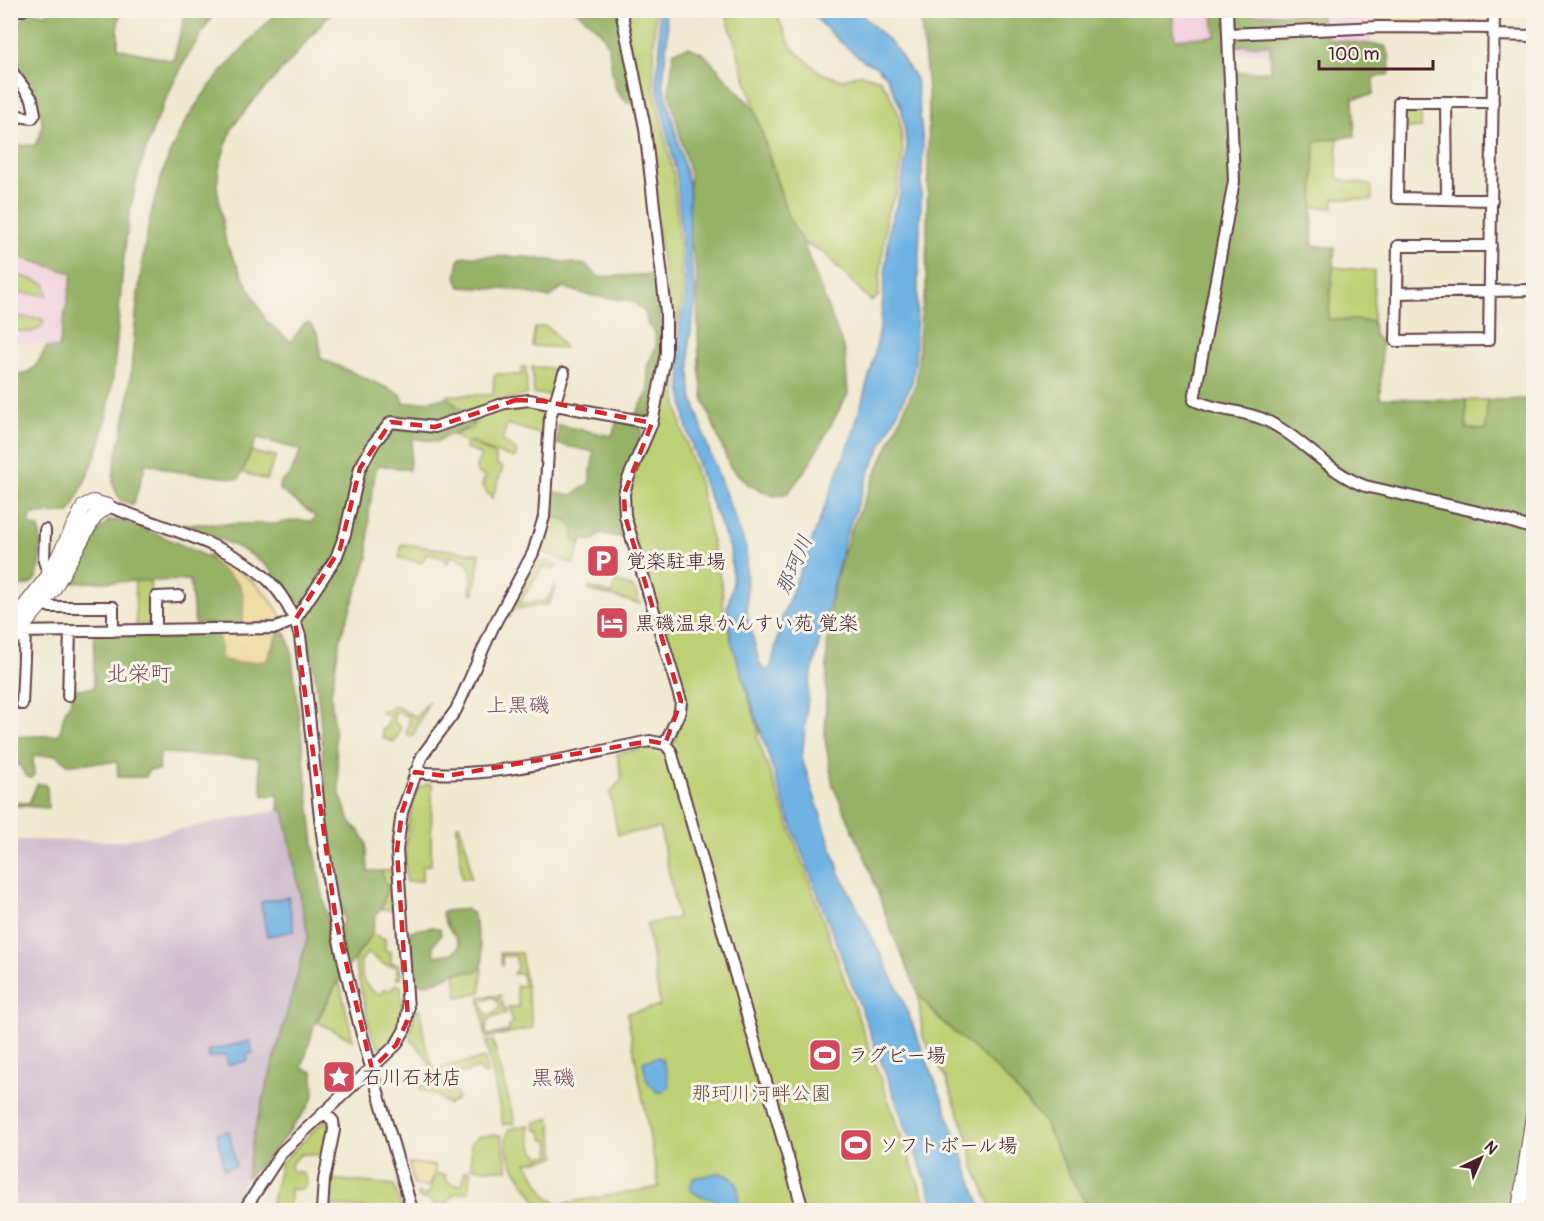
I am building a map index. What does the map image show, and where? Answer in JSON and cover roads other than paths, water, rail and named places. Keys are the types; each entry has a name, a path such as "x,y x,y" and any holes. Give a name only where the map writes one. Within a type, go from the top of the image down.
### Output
{"main road":[{"path":"15,633 84,506 93,502 108,506"},
{"path":"15,633 42,604 65,570 95,516 108,506"},
{"path":"1519,1210 1533,1109"}],"street":[{"path":"14,10 23,10"},
{"path":"621,10 645,128 666,312 663,376 652,423 628,479 624,505 625,516 681,700 680,711 665,744"},
{"path":"1227,10 1234,181 1194,400 1264,420 1356,483 1487,514 1533,529"},
{"path":"1491,246 1398,246 1396,342 1489,340 1492,200 1494,10"},
{"path":"1228,34 1379,27 1533,36"},
{"path":"10,69 15,81 32,99 35,114 32,118 10,115"},
{"path":"1492,200 1397,198 1399,102 1493,102"},
{"path":"1446,102 1447,199"},
{"path":"1397,293 1490,289 1533,290"},
{"path":"244,1210 282,1152 396,1046 408,1019 397,850 402,812 415,772 428,746 462,700 493,627 533,553 544,517 549,433 554,403 564,373"},
{"path":"22,704 15,633 276,628 295,620 340,549 360,468 374,443 391,423 435,427 510,401 529,399 652,423"},
{"path":"108,506 244,561 272,583 285,599 295,620 301,646 318,803 336,921 372,1069 411,1210"},
{"path":"45,530 44,561 49,574"},
{"path":"156,630 156,597 179,596"},
{"path":"42,604 51,607 118,607 113,631"},
{"path":"68,696 70,631"},
{"path":"415,772 464,775 650,741 665,744 675,760 803,1210"},
{"path":"322,1210 324,1180 334,1130 333,1121 324,1112"}],"water":[{"path":"658,11 664,11 668,29 663,83 689,185 690,253 696,298 689,342 691,392 707,445 746,548 747,615 760,665 766,671 771,667 782,618 853,433 872,366 880,329 890,223 900,195 907,149 902,110 887,77 877,67 864,61 838,40 809,11 858,11 894,46 916,79 923,144 915,362 912,382 870,470 845,538 809,685 802,759 840,873 900,993 942,1099 982,1210 937,1210 786,810 731,640 727,609 733,582 730,548 703,482 686,425 681,387 680,326 686,297 677,177 656,81 660,46"},
{"path":"288,897 294,931 267,936 261,902"},
{"path":"250,1041 253,1053 247,1055 248,1061 228,1065 226,1055 209,1058 207,1051"},
{"path":"657,1057 661,1058 667,1072 669,1087 662,1092 657,1092 647,1081 643,1062"},
{"path":"229,1131 236,1166 224,1169 217,1133"},
{"path":"717,1173 730,1177 737,1186 739,1197 736,1210 727,1210 719,1202 700,1196 689,1189 694,1178"}],"place":[{"name":"覚楽駐車場","path":"603,561"},
{"name":"黒磯温泉かんすい苑 覚楽","path":"612,623"},
{"name":"ラグビー場","path":"825,1055"},
{"name":"石川石材店","path":"339,1077"},
{"name":"ソフトボール場","path":"856,1145"}],"district":[{"name":"北栄町","path":"139,673"},
{"name":"上黒磯","path":"518,705"},
{"name":"黒磯","path":"553,1077"}],"water label":[{"name":"那珂川","path":"794,565"}],"park label":[{"name":"那珂川河畔公園","path":"761,1093"}]}
